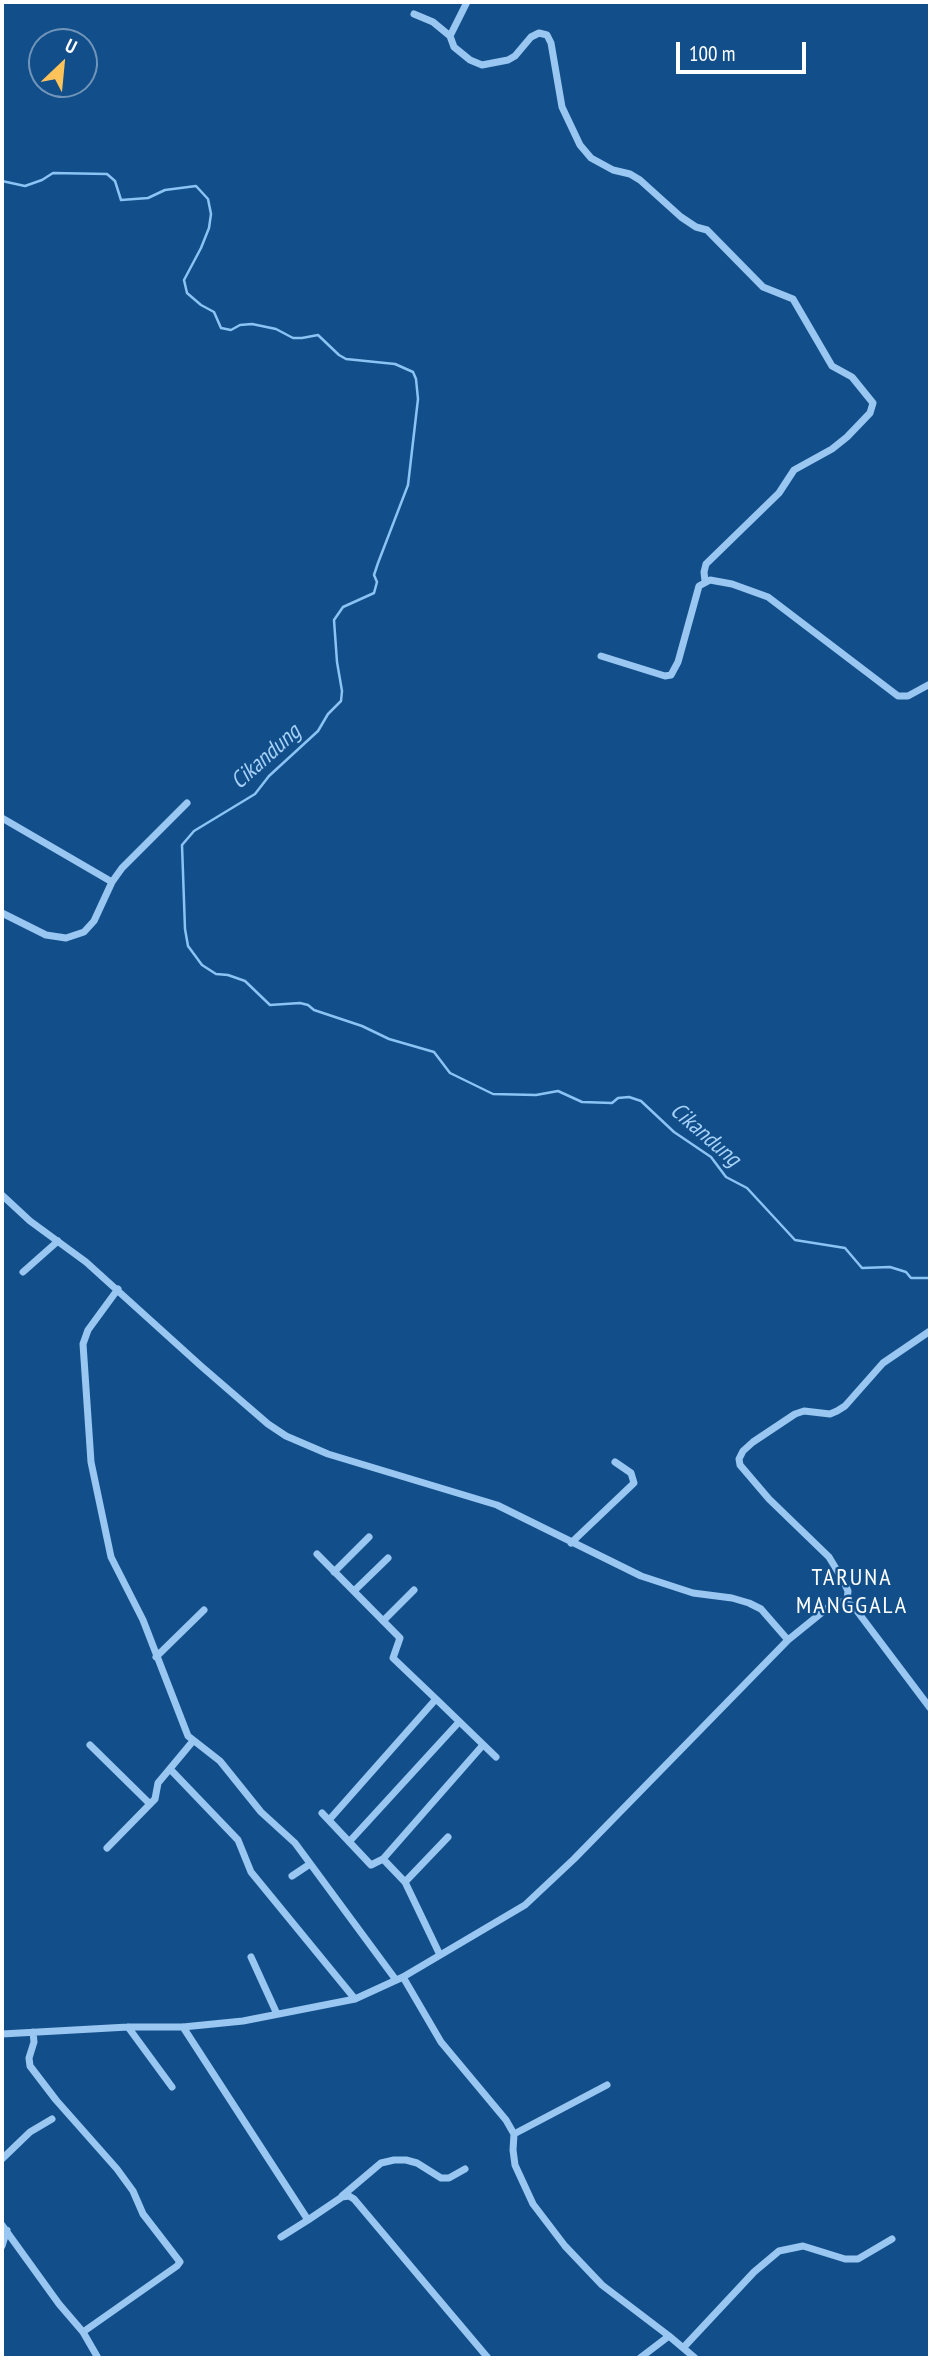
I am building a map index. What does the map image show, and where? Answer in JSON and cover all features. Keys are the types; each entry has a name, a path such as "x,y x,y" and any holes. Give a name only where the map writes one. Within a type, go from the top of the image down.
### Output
{"street":[{"path":"450,36 467,2"},
{"path":"414,14 433,22 450,36 454,47 470,60 482,65 508,60 531,37 540,33 547,35 551,43 562,107 580,145 591,158 612,170 630,174 640,180 681,217 695,227 707,230 763,287 793,299 832,366 852,377 873,403 870,413 847,437 832,449 797,467 777,496 706,564 705,581"},
{"path":"601,656 665,676 671,675 678,662 699,586 710,580 732,584 768,597 898,696 908,696 930,684"},
{"path":"2,914 46,935 59,938 78,935 94,921 112,882 129,860 187,803"},
{"path":"2,818 112,882"},
{"path":"2,1195 30,1221 118,1289 201,1366 268,1424 286,1436 328,1454 498,1505 641,1576 693,1593 749,1603 761,1609 788,1640"},
{"path":"23,1272 58,1241"},
{"path":"118,1289 84,1337 89,1436 94,1475 111,1558 143,1620 184,1730 193,1741 220,1761 261,1812 295,1843 399,1978 441,2042 506,2120 514,2134 515,2165 533,2204 565,2246 602,2285 695,2358"},
{"path":"847,1602 848,1591 829,1557 755,1484 740,1465 739,1459 753,1442 795,1414 804,1411 830,1414 845,1406 883,1363 925,1337 930,1331"},
{"path":"571,1543 634,1483 631,1474 615,1462"},
{"path":"334,1572 369,1536"},
{"path":"317,1554 400,1638 393,1658 496,1757"},
{"path":"354,1591 388,1558"},
{"path":"383,1621 414,1590"},
{"path":"2,2034 128,2027 183,2027 243,2021 355,1999 399,1978 525,1905 593,1840 788,1640 830,1606 847,1602 854,1607 930,1708"},
{"path":"156,1657 204,1610"},
{"path":"329,1820 436,1699"},
{"path":"349,1842 459,1722"},
{"path":"107,1848 150,1804 156,1796 158,1783 193,1741"},
{"path":"90,1745 150,1804"},
{"path":"322,1813 371,1866 383,1859 483,1745"},
{"path":"170,1769 238,1840 251,1872 355,1999"},
{"path":"405,1882 447,1837"},
{"path":"383,1859 405,1882 440,1955"},
{"path":"292,1876 310,1864"},
{"path":"251,1957 277,2014"},
{"path":"128,2027 172,2087"},
{"path":"183,2027 308,2220"},
{"path":"33,2032 30,2066 117,2169 143,2214 180,2262 83,2332"},
{"path":"514,2134 607,2085"},
{"path":"2,2159 30,2132 52,2119"},
{"path":"281,2236 353,2189 367,2173 381,2163 406,2160 417,2163 441,2178 449,2178 465,2169"},
{"path":"342,2197 349,2196 360,2204 488,2358"},
{"path":"4,2227 59,2304 83,2332 99,2358"},
{"path":"2,2246 4,2227"},
{"path":"683,2348 754,2272 779,2251 803,2246 845,2259 858,2259 892,2239"},
{"path":"640,2358 669,2336"}],"waterway":[{"name":"Cikandung","path":"2,181 25,186 53,173 107,174 115,181 121,200 148,198 165,190 196,186 208,199 211,214 201,248 184,280 187,293 214,312 221,328 231,330 240,325 252,324 276,329 293,338 318,335 346,359 395,364 413,372 416,379 418,399 408,485 374,575 377,582 374,593 343,607 334,620 341,701 328,714 318,731 269,776 255,794 194,831 182,845 185,929 188,946 202,965 216,974 245,981 270,1005 308,1005 314,1010 362,1026 389,1039 434,1052 450,1073 493,1094 536,1095 558,1091 582,1102 612,1103 618,1098 629,1097 641,1101 674,1132 711,1157 726,1177 747,1188 795,1240 845,1248 862,1268 890,1267 906,1272 911,1278 930,1278"}],"district":[{"name":"TARUNA MANGGALA","path":"852,1592"}]}
